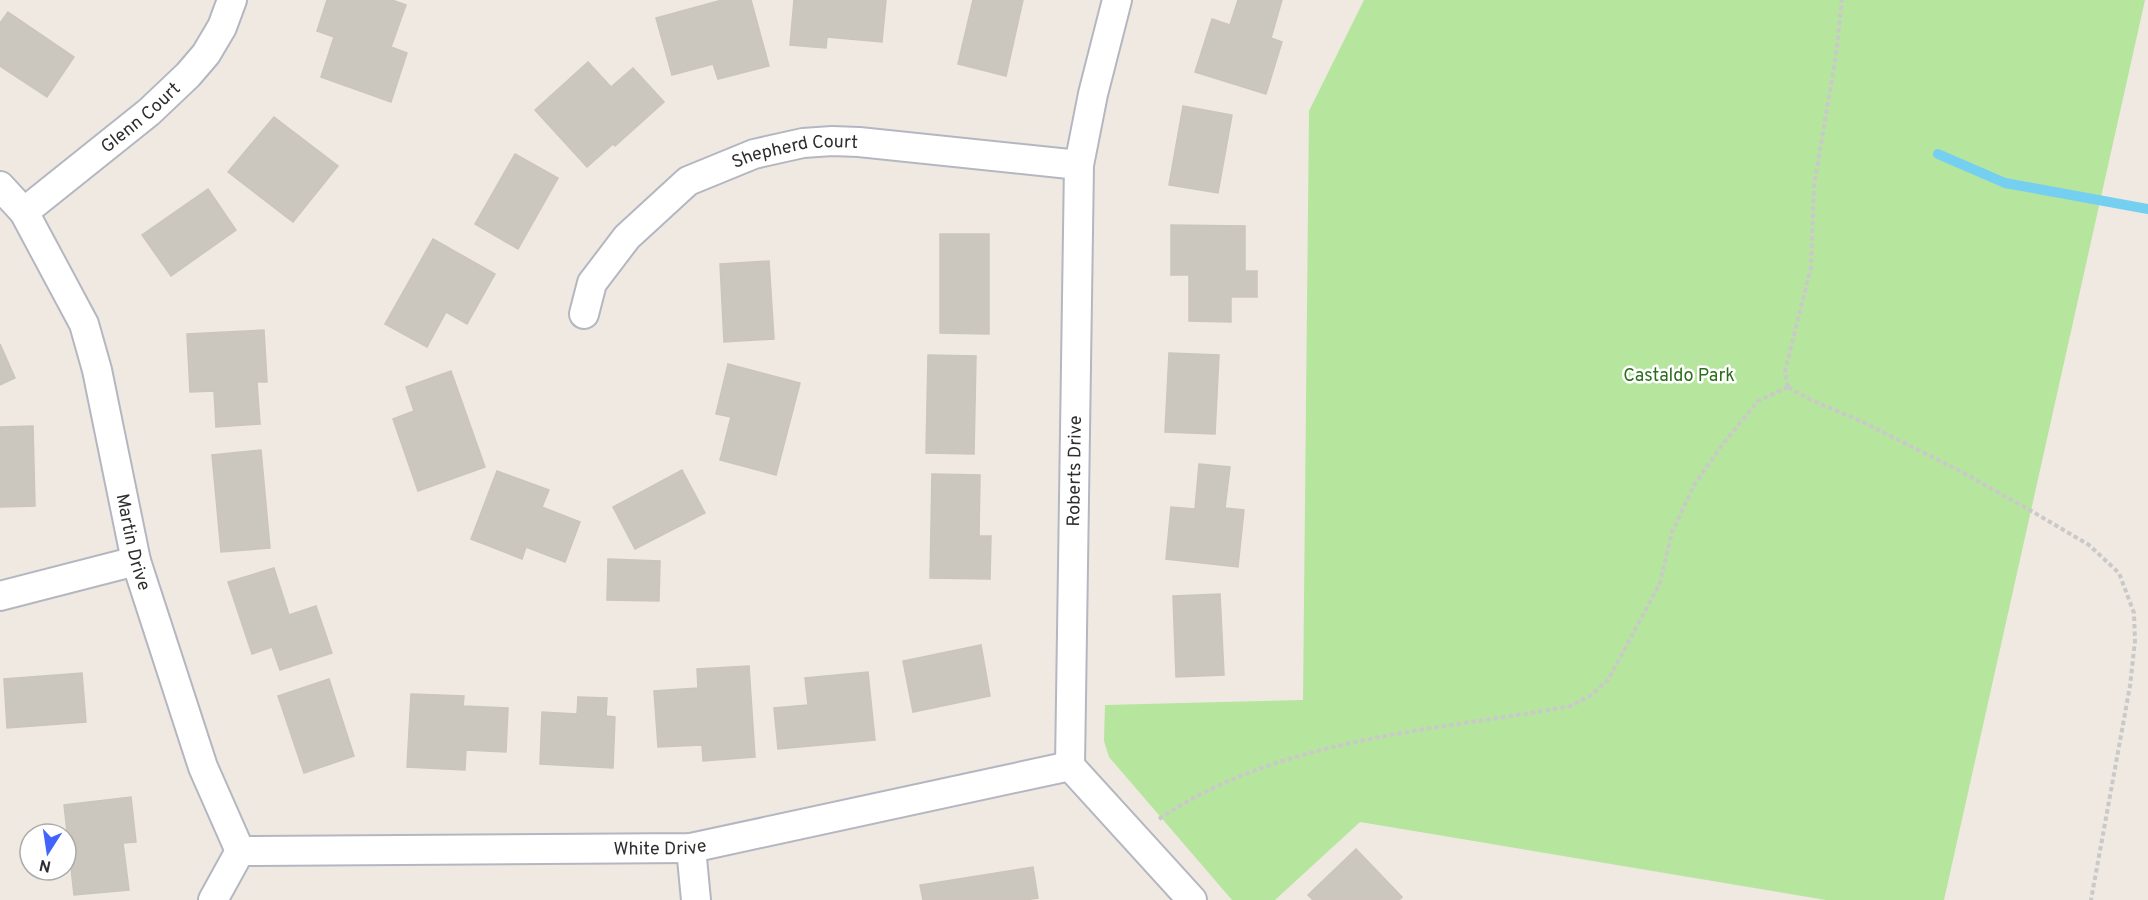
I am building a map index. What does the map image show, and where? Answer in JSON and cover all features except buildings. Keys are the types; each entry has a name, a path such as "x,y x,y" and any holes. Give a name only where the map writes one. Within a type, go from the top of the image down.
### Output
{"street":[{"name":"Glenn Court","path":"24,212 148,112 188,75 206,54 222,27 231,0"},
{"name":"Roberts Drive","path":"1070,766 1079,165 1117,0"},
{"name":"Shepherd Court","path":"584,314 592,283 636,229 687,181 754,154 803,143 841,141 1079,165"},
{"name":"Martin Drive","path":"0,186 24,212 84,324 97,370 136,561 203,767 240,851"},
{"path":"0,596 136,561"},
{"path":"1070,766 1192,900"},
{"name":"White Drive","path":"240,851 691,848 1070,766"},
{"path":"691,848 696,900"},
{"path":"213,900 240,851"}],"path":[{"path":"1842,0 1836,55 1814,186 1811,267 1785,371 1788,387 1810,400 1861,421 1960,471 2028,509 2089,545 2119,573 2134,613 2135,641 2130,686 2091,900"},
{"path":"1135,837 1162,817 1227,780 1325,748 1570,706 1590,696 1608,680 1660,583 1672,531 1694,486 1758,401 1788,387"}],"green space":[{"name":"Castaldo Park","path":"1364,0 2145,0 1944,900 1826,900 1360,822 1275,900 1232,900 1109,757 1104,741 1105,705 1303,700 1309,111"}],"waterway":[{"path":"1938,154 2005,183 2148,209"}]}
